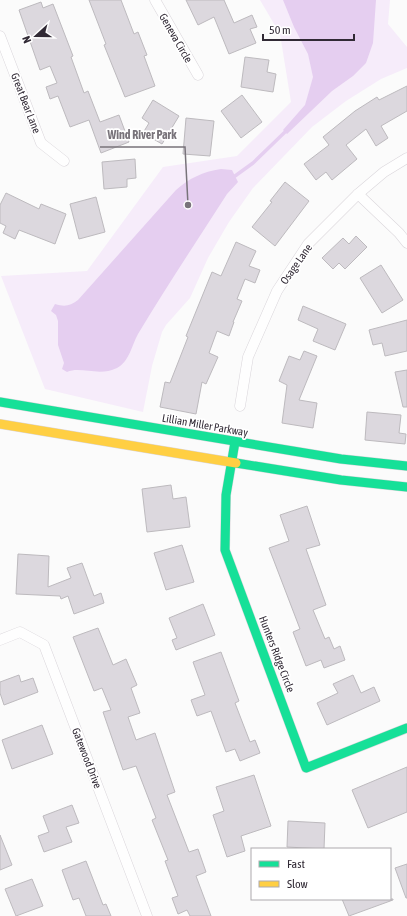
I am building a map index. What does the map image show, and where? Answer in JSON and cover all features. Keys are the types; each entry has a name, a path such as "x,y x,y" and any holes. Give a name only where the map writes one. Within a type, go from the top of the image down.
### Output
{"main road":[{"name":"Lillian Miller Parkway","path":"0,402 341,459 407,466"},
{"path":"0,424 341,480 407,487"},
{"name":"Hunters Ridge Circle","path":"235,442 230,462 224,519 225,550 306,768 407,728"}],"street":[{"name":"Geneva Circle","path":"155,0 198,75"},
{"name":"Great Bear Lane","path":"0,36 41,143 64,161"},
{"name":"Osage Lane","path":"240,406 248,357 277,291 308,244 358,194 384,172 407,158"},
{"path":"358,194 399,233 407,243"},
{"name":"Gatewood Drive","path":"0,640 20,632 44,645 147,916"}],"shaded area":[{"path":"260,0 390,0 388,24 407,47 407,68 381,79 346,101 312,127 253,188 229,222 208,258 190,298 166,325 162,332 152,366 143,412 45,389 1,276 87,271 163,167 237,156 291,102 280,34"},
{"path":"283,0 376,0 373,43 366,63 353,76 332,91 287,134 283,130 305,105 313,77 308,54 294,27"},
{"path":"221,169 232,170 238,182 227,194 160,299 138,334 130,353 124,362 117,368 104,372 72,370 67,372 62,369 64,363 58,345 58,321 56,315 51,311 55,304 67,305 78,300 176,190 191,179 208,172"}],"building":[{"path":"89,0 121,0 134,34 138,32 147,55 144,56 155,86 125,97 104,45 106,44"},
{"path":"186,0 224,0 234,23 252,15 257,27 250,29 256,43 229,54 214,17 198,25"},
{"path":"41,2 43,8 53,4 73,56 71,57 84,93 88,91 100,122 119,115 129,142 101,153 89,120 70,127 58,96 50,99 46,87 57,83 50,66 40,70 19,10"},
{"path":"245,57 269,60 267,72 276,74 273,92 241,87"},
{"path":"407,86 407,111 381,126 388,138 376,146 366,129 346,145 357,159 332,180 326,172 316,180 304,164 329,145 323,137 355,111 377,97 379,100"},
{"path":"242,95 262,122 241,138 221,111"},
{"path":"153,100 179,116 162,144 143,133 149,123 142,118"},
{"path":"186,118 214,121 210,156 183,154"},
{"path":"135,159 136,178 127,179 127,187 104,189 102,162"},
{"path":"285,182 309,201 275,246 252,227 272,202 270,201"},
{"path":"6,193 39,209 41,204 66,214 55,244 19,230 15,239 3,233 6,226 0,223 0,205"},
{"path":"96,197 105,232 79,239 70,204"},
{"path":"356,236 367,247 345,269 339,263 333,269 322,258 343,238 349,244"},
{"path":"236,242 256,251 249,266 260,270 255,283 245,279 237,299 242,301 229,336 217,331 209,353 218,357 206,384 202,382 196,414 160,407 165,382 170,383 188,337 186,336 212,272 221,276"},
{"path":"381,265 403,300 382,313 360,278"},
{"path":"303,306 346,324 335,350 313,341 318,329 298,320"},
{"path":"407,320 407,351 385,356 382,343 373,345 369,330"},
{"path":"304,351 317,356 299,400 317,403 313,428 282,423 287,385 279,381 289,356 300,360"},
{"path":"407,370 407,407 403,407 395,372"},
{"path":"367,412 401,415 399,433 406,434 405,444 365,440"},
{"path":"171,485 173,499 186,497 190,527 147,532 142,489"},
{"path":"307,506 320,545 306,549 326,605 313,610 325,639 329,637 334,649 340,646 345,660 324,668 321,660 306,666 293,632 300,629 269,548 289,541 280,515"},
{"path":"182,545 194,582 166,590 154,553"},
{"path":"18,554 49,556 48,587 71,578 67,568 82,563 94,596 101,593 104,603 74,614 68,596 61,599 60,596 16,594"},
{"path":"203,604 215,635 176,650 172,640 177,638 169,618"},
{"path":"98,628 113,665 126,659 137,685 131,688 140,713 128,717 136,740 155,733 175,792 167,795 189,852 198,849 206,872 196,876 211,916 190,916 187,910 178,914 172,898 178,896 165,861 168,860 152,820 156,818 136,766 123,770 103,712 111,710 102,688 94,691 73,637"},
{"path":"221,652 239,701 235,703 250,742 255,740 260,753 240,761 235,749 226,752 211,711 197,716 191,700 205,695 193,662"},
{"path":"19,675 21,682 33,678 38,692 4,705 0,693 0,682"},
{"path":"353,675 361,693 374,687 380,701 327,725 317,703 338,693 333,684"},
{"path":"42,725 53,754 12,769 2,740"},
{"path":"407,767 407,812 368,828 352,790"},
{"path":"254,775 271,826 241,836 245,851 227,857 213,815 224,811 216,787"},
{"path":"72,805 79,823 66,827 72,842 44,852 38,836 49,832 43,816"},
{"path":"288,821 325,823 324,848 287,847"},
{"path":"0,835 12,865 0,870"},
{"path":"86,861 103,905 106,904 111,916 86,916 79,898 73,900 62,870"},
{"path":"407,864 407,898 406,898 395,868"},
{"path":"32,879 43,906 16,916 5,889"},
{"path":"393,899 393,900 349,916 342,900"}],"waterway":[{"path":"235,176 253,163 285,132"}],"traffic: fast":[{"path":"0,402 341,459 407,466"},
{"path":"235,442 226,495 225,550 306,768 407,728"},
{"path":"236,463 341,480 407,487"}],"traffic: slow":[{"path":"0,424 236,463"}],"place":[{"name":"Wind River Park","path":"188,205"}]}
